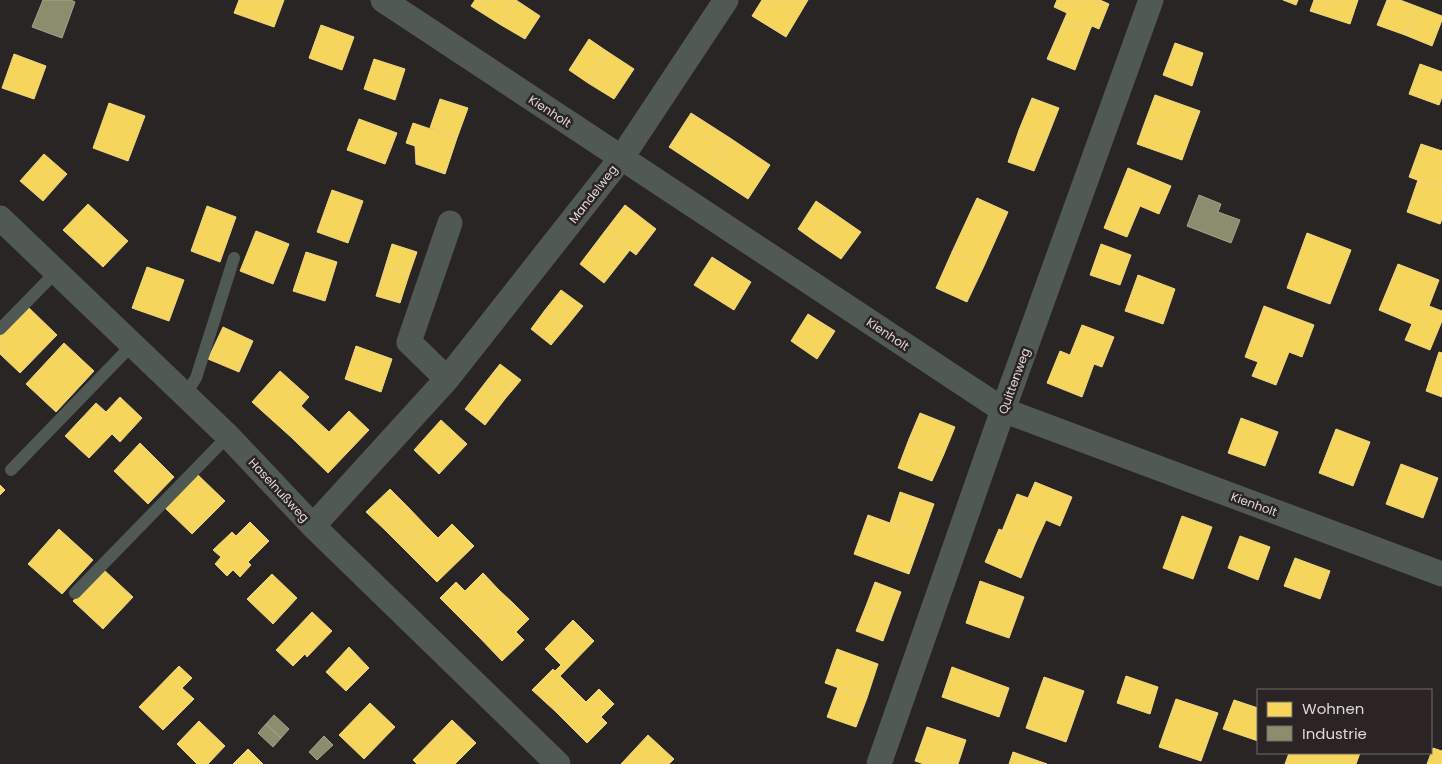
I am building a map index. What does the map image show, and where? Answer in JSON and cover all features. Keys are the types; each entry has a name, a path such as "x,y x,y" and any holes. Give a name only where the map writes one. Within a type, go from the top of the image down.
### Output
{"street":[{"name":"Kienholt","path":"383,0 1003,410 1442,574"},
{"name":"Mandelweg","path":"313,526 448,379 622,157 726,0"},
{"name":"Quittenweg","path":"879,764 1003,410 1151,0"},
{"name":"Haselnußweg","path":"0,218 228,436 313,526 558,764"},
{"path":"448,379 409,342 450,223"}],"lane":[{"path":"185,395 196,378 234,258"},
{"path":"0,329 56,272"},
{"path":"11,470 132,345"},
{"path":"75,593 228,436"}],"building: Wohnen":[{"path":"239,0 284,0 274,27 234,13"},
{"path":"475,0 516,0 501,25 471,6"},
{"path":"516,0 540,16 525,39 501,25"},
{"path":"762,0 808,0 786,37 752,16"},
{"path":"1057,0 1100,0 1109,4 1099,29 1092,26 1090,30 1064,20 1067,13 1054,7"},
{"path":"1283,0 1298,0 1296,5"},
{"path":"1314,0 1358,0 1350,24 1310,11"},
{"path":"1387,0 1400,0 1416,6 1405,35 1377,25"},
{"path":"1416,6 1442,16 1432,46 1405,35"},
{"path":"1064,20 1090,30 1075,70 1047,59"},
{"path":"321,25 354,37 342,70 309,58"},
{"path":"589,39 608,52 588,83 569,70"},
{"path":"1175,43 1203,53 1192,86 1163,75"},
{"path":"608,52 634,69 614,99 588,83"},
{"path":"14,54 46,66 34,99 2,88"},
{"path":"374,59 405,69 395,100 364,89"},
{"path":"1420,64 1442,72 1442,97 1439,105 1409,94"},
{"path":"1155,95 1200,111 1191,135 1146,119"},
{"path":"1032,98 1059,108 1046,141 1019,130"},
{"path":"440,99 468,108 457,138 430,128"},
{"path":"109,103 145,116 128,161 93,148"},
{"path":"691,113 730,138 707,172 669,147"},
{"path":"359,119 397,133 385,164 347,150"},
{"path":"1146,119 1191,135 1182,160 1137,144"},
{"path":"413,123 457,138 445,174 416,164 415,146 406,143"},
{"path":"1019,130 1046,141 1034,171 1008,162"},
{"path":"730,138 770,165 748,199 707,172"},
{"path":"1421,144 1442,151 1442,189 1409,177"},
{"path":"44,154 67,174 43,201 20,181"},
{"path":"1128,168 1171,186 1159,214 1140,206 1127,237 1104,228"},
{"path":"1418,180 1442,189 1442,219 1440,224 1407,212"},
{"path":"332,190 363,201 348,243 317,232"},
{"path":"977,198 1008,212 984,266 952,252"},
{"path":"816,201 835,214 816,242 798,229"},
{"path":"88,204 128,241 103,267 63,230"},
{"path":"625,205 656,229 636,255 605,231"},
{"path":"207,206 236,217 220,262 191,251"},
{"path":"835,214 861,232 841,259 816,242"},
{"path":"256,231 289,244 273,284 240,271"},
{"path":"605,231 630,250 604,283 580,264"},
{"path":"1307,233 1351,250 1330,304 1287,288"},
{"path":"392,244 417,252 409,275 385,267"},
{"path":"1101,244 1131,255 1120,285 1090,275"},
{"path":"306,252 337,262 325,301 293,291"},
{"path":"952,252 984,266 967,302 936,288"},
{"path":"712,257 751,282 734,310 694,285"},
{"path":"1398,264 1439,280 1429,306 1442,311 1442,321 1430,350 1405,340 1412,324 1379,310"},
{"path":"147,267 184,280 169,321 132,308"},
{"path":"385,267 409,275 400,303 376,296"},
{"path":"1138,275 1175,289 1163,324 1125,311"},
{"path":"561,290 583,306 566,327 545,310"},
{"path":"27,306 57,335 20,373 0,354 0,334"},
{"path":"1264,306 1314,325 1302,357 1289,352 1276,385 1252,376 1258,362 1245,357"},
{"path":"545,310 566,327 551,345 531,329"},
{"path":"808,314 835,331 817,359 791,341"},
{"path":"1082,325 1114,337 1102,367 1094,364 1082,397 1047,383 1060,351 1070,355"},
{"path":"223,327 253,341 239,372 208,359"},
{"path":"64,343 94,371 56,412 26,384"},
{"path":"356,346 392,359 381,392 345,379"},
{"path":"1439,352 1442,353 1442,397 1426,391"},
{"path":"500,364 521,380 505,399 485,383"},
{"path":"280,371 309,397 301,406 313,417 292,438 252,402"},
{"path":"485,383 505,399 485,425 465,409"},
{"path":"120,397 142,418 120,442 112,434 89,458 65,436 96,403 106,412"},
{"path":"349,411 369,430 328,473 292,438 313,417 329,432"},
{"path":"920,413 955,427 944,454 909,439"},
{"path":"1241,418 1278,432 1265,466 1228,453"},
{"path":"441,420 467,444 439,474 414,450"},
{"path":"1336,429 1370,442 1353,486 1319,473"},
{"path":"909,439 944,454 932,481 898,468"},
{"path":"140,443 174,477 148,504 114,471"},
{"path":"1401,464 1438,478 1423,518 1386,504"},
{"path":"197,474 225,501 192,534 164,507"},
{"path":"1035,482 1072,497 1060,526 1046,520 1035,544 1002,531 1017,494 1028,498"},
{"path":"0,485 5,490 0,495"},
{"path":"390,489 408,507 385,530 366,512"},
{"path":"900,492 934,504 923,535 890,523"},
{"path":"408,507 427,527 404,549 385,530"},
{"path":"868,515 923,535 909,574 854,554"},
{"path":"1182,516 1212,527 1193,579 1163,568"},
{"path":"250,522 269,541 248,562 251,565 240,577 233,570 227,576 215,564 221,557 213,550 232,532 236,536"},
{"path":"452,524 474,546 437,582 404,549 427,527 438,538"},
{"path":"59,529 93,560 62,594 28,564"},
{"path":"999,529 1035,544 1021,578 985,562"},
{"path":"1240,536 1270,547 1258,580 1228,568"},
{"path":"1295,558 1330,571 1320,599 1284,586"},
{"path":"103,569 133,597 103,629 73,601"},
{"path":"483,573 499,590 465,623 440,598 456,582 465,591"},
{"path":"272,574 297,598 273,624 247,599"},
{"path":"980,581 1024,597 1009,638 966,623"},
{"path":"875,582 901,592 892,616 866,606"},
{"path":"499,590 513,603 479,637 465,623"},
{"path":"513,603 529,619 516,632 524,640 502,661 479,637"},
{"path":"866,606 892,616 883,641 856,631"},
{"path":"312,612 332,631 307,657 305,654 293,666 276,650"},
{"path":"573,620 594,641 560,676 575,691 555,711 532,690 553,669 555,671 561,665 545,649"},
{"path":"349,647 369,668 346,691 326,672"},
{"path":"837,649 878,664 867,698 825,683"},
{"path":"179,666 192,678 182,688 194,699 163,730 139,707"},
{"path":"952,667 1009,688 999,717 942,697"},
{"path":"1126,676 1158,687 1150,714 1117,703"},
{"path":"1044,677 1084,691 1066,742 1026,728"},
{"path":"838,687 867,698 856,727 827,717"},
{"path":"599,689 614,704 601,717 607,723 587,743 555,711 575,691 586,702"},
{"path":"1176,699 1218,713 1201,761 1159,747"},
{"path":"1234,700 1257,708 1257,741 1223,729"},
{"path":"370,703 395,727 364,759 339,735"},
{"path":"452,720 476,743 455,764 417,764 413,760"},
{"path":"199,721 225,746 208,764 197,764 177,744"},
{"path":"927,727 966,740 958,764 924,764 915,761"},
{"path":"648,735 674,759 669,764 621,764"},
{"path":"1433,748 1442,751 1442,764 1427,764"},
{"path":"248,749 263,764 233,764"},
{"path":"1013,752 1047,764 1009,764"},
{"path":"1289,754 1360,754 1356,764 1285,764"}],"building: Industrie":[{"path":"43,0 71,0 75,2 62,38 32,27"},
{"path":"1199,195 1221,204 1218,212 1240,220 1231,243 1187,226"},
{"path":"274,715 289,729 281,738 266,724"},
{"path":"266,724 281,738 273,747 258,733"},
{"path":"324,736 333,745 317,760 309,752"}]}
